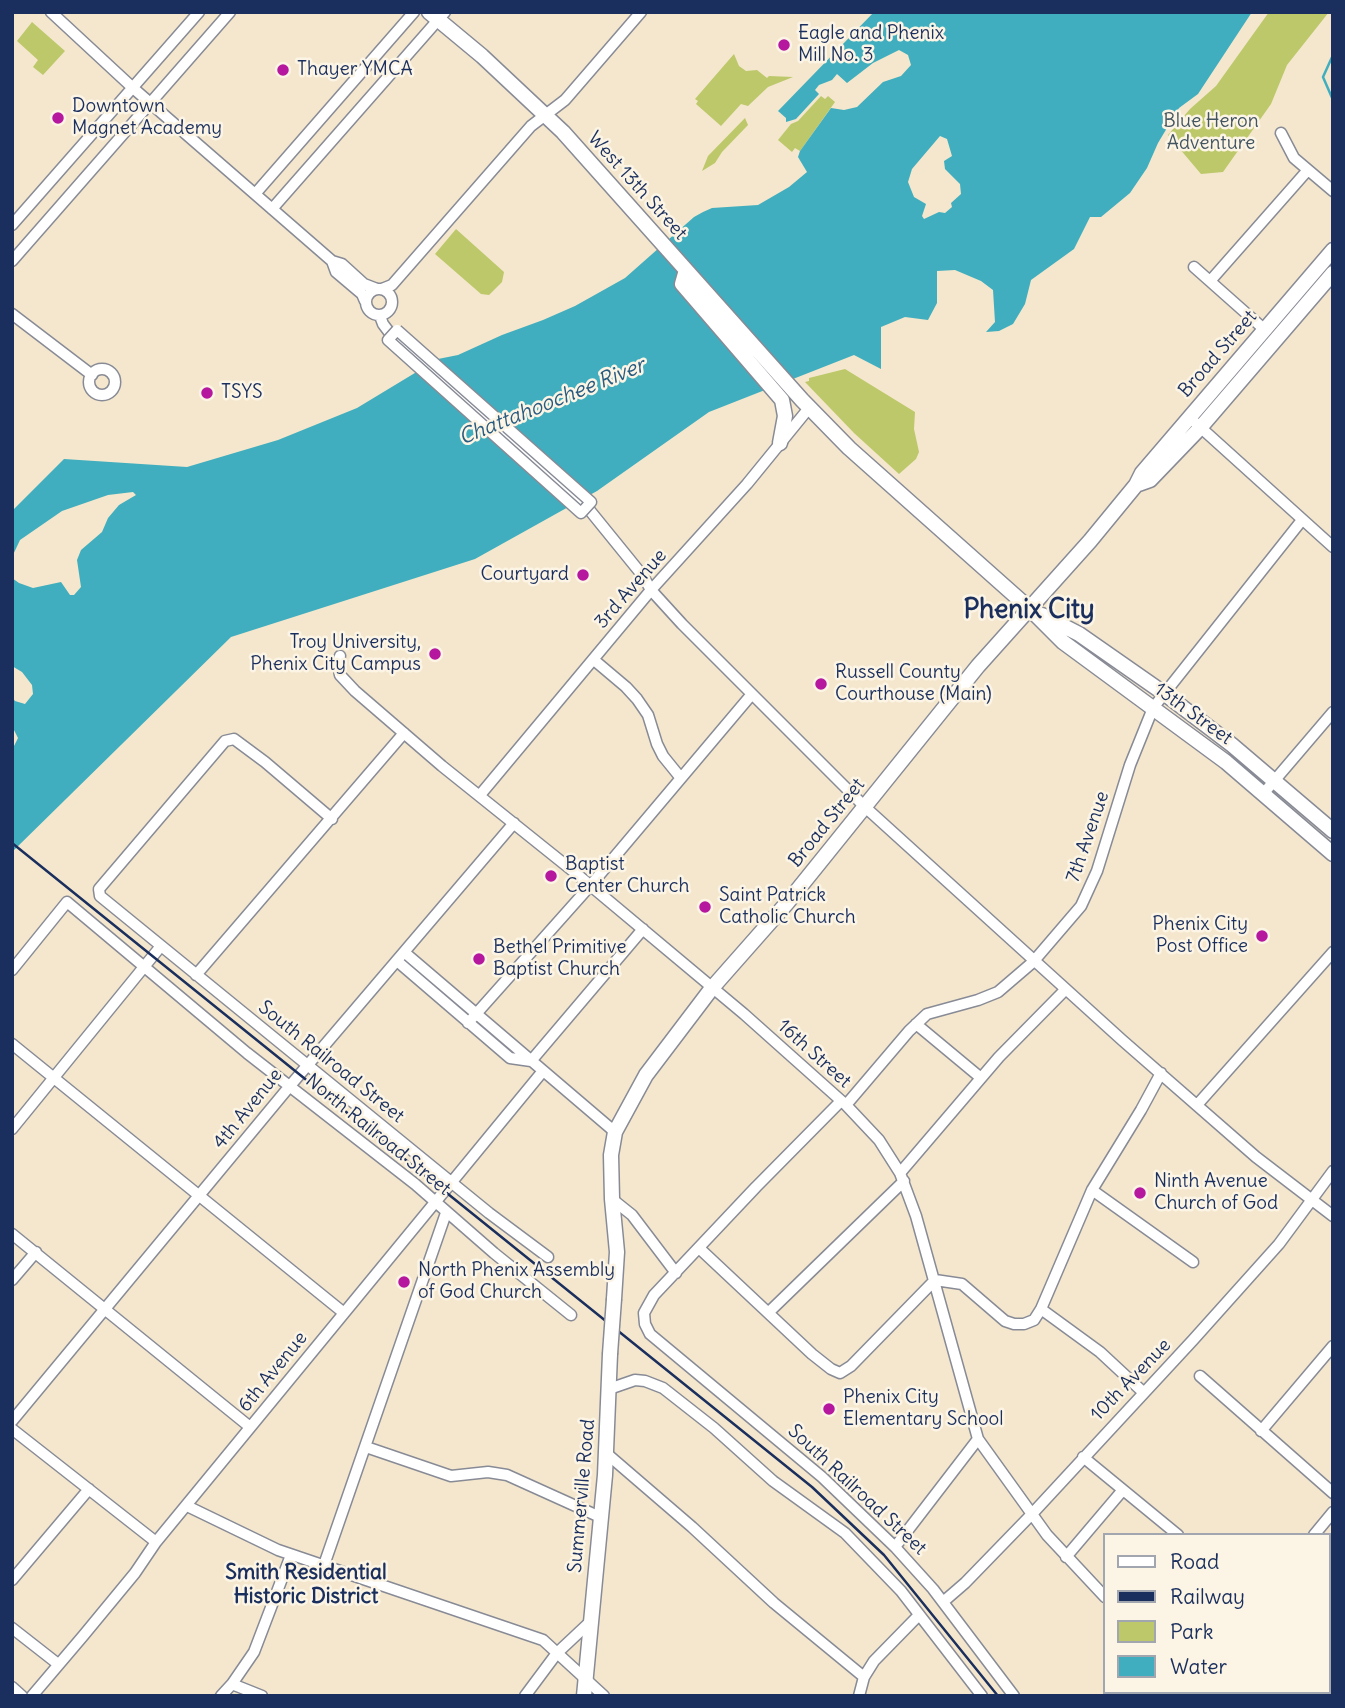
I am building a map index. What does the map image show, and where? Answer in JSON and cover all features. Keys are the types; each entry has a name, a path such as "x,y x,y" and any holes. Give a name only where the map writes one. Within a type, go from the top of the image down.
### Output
{"main road":[{"name":"West 13th Street","path":"438,15 563,132 805,404"},
{"name":"Broad Street","path":"614,1299 617,1252 611,1155 615,1132 646,1075 712,988 772,920 978,666 1136,485 1150,480 1265,330 1333,250"},
{"path":"685,270 682,284 782,400 785,416 780,443"},
{"name":"Broad Street","path":"1194,422 1333,273"},
{"name":"13th Street","path":"805,404 904,499 1030,609 1063,642 1189,733 1333,854"},
{"name":"13th Street","path":"1030,609 1079,634 1164,694 1275,781 1333,831"},
{"name":"Summerville Road","path":"584,1696 606,1452 614,1299"}],"street":[{"path":"51,12 133,88 332,261 342,264 364,284 384,288 391,297 391,307 387,313 380,316 371,313 362,294 337,272 332,261"},
{"path":"12,225 199,12"},
{"path":"12,261 230,12"},
{"path":"255,194 414,12"},
{"path":"365,301 369,293 384,288 531,126 565,100 641,12"},
{"path":"272,209 438,15"},
{"path":"153,64 154,75 159,79 173,78"},
{"path":"113,110 124,109 130,114 131,125"},
{"path":"1281,133 1294,158 1333,191"},
{"path":"1210,280 1307,171"},
{"path":"1194,267 1265,330"},
{"path":"12,314 92,374"},
{"path":"380,316 392,336 587,507 643,576 651,590 682,624 865,807 1033,962 1256,1157 1333,1216"},
{"path":"397,330 591,502 581,513 388,340 392,336 397,330"},
{"name":"3rd Avenue","path":"480,796 651,590 682,558 780,443 805,404"},
{"path":"1194,422 1333,547"},
{"name":"7th Avenue","path":"650,1334 644,1313 648,1303 756,1187 844,1103 916,1024 927,1014 990,996 1033,962 1081,906 1090,889 1130,765 1153,708 1302,520"},
{"name":"16th Street","path":"340,656 340,675 355,691 712,988 844,1103 879,1140 902,1177 935,1280 978,1439 1031,1515 1066,1557 1104,1596"},
{"path":"594,660 637,699 648,715 663,756 680,777"},
{"path":"468,1023 590,886 752,694"},
{"path":"1263,794 1333,712"},
{"path":"196,975 332,820 404,733"},
{"name":"South Railroad Street","path":"332,820 234,739 225,741 99,889 100,896 307,1066 548,1257"},
{"name":"4th Avenue","path":"12,1421 289,1087 514,823"},
{"name":"North Railroad Street","path":"12,970 66,902 289,1087 415,1184 446,1213 571,1315"},
{"path":"531,1061 643,929"},
{"path":"12,1129 161,946"},
{"path":"1197,1105 1333,952"},
{"path":"400,956 477,1013 615,1132"},
{"path":"400,956 468,1023 510,1058 531,1061"},
{"path":"769,1312 902,1177 981,1078 1065,990"},
{"path":"916,1024 981,1078"},
{"path":"12,1044 344,1313"},
{"name":"6th Avenue","path":"32,1696 543,1071"},
{"path":"699,1248 812,1354 831,1370 840,1373 851,1366 935,1280 962,1284 994,1314 1014,1324 1024,1324 1034,1320 1041,1309 1092,1190 1161,1073"},
{"name":"10th Avenue","path":"943,1602 1031,1515 1193,1340 1271,1253 1333,1171"},
{"path":"1092,1190 1192,1262"},
{"path":"612,1199 632,1215 676,1273"},
{"path":"324,1565 446,1213"},
{"path":"12,1234 250,1427"},
{"path":"12,1280 36,1252"},
{"path":"1041,1309 1100,1352 1143,1392"},
{"name":"South Railroad Street","path":"650,1334 822,1477 895,1547 943,1602 1014,1696"},
{"path":"1261,1431 1333,1346"},
{"path":"1200,1376 1333,1493"},
{"path":"609,1388 635,1380 654,1384 670,1393 715,1428 773,1481 845,1533 892,1581 982,1696"},
{"path":"12,1429 156,1542"},
{"path":"895,1547 978,1439"},
{"path":"366,1447 451,1476 488,1472 507,1475 600,1517"},
{"path":"606,1452 774,1603 864,1677"},
{"path":"1083,1457 1175,1533"},
{"path":"12,1580 89,1489"},
{"path":"1066,1557 1122,1491"},
{"path":"187,1506 260,1543 291,1555 543,1640 604,1696"},
{"path":"1316,1533 1333,1513"},
{"path":"221,1696 232,1684 258,1643 291,1555"},
{"path":"859,1696 864,1677 874,1661 919,1615"},
{"path":"525,1696 558,1653 589,1623"},
{"path":"12,1628 58,1664"},
{"path":"232,1684 262,1696"},
{"path":"12,1687 22,1696"}],"green space":[{"name":"Blue Heron Adventure","path":"1269,12 1329,12 1287,65 1271,104 1223,172 1201,174 1168,135 1190,109 1216,86"},
{"path":"32,22 65,51 43,75 33,67 38,60 17,41"},
{"path":"734,54 739,66 746,71 757,70 767,78 793,77 768,87 748,106 741,104 721,126 696,104 698,101 695,99"},
{"path":"821,96 825,99 828,96 835,102 800,151 795,148 792,152 778,140"},
{"path":"745,118 748,125 715,163 702,171 708,156"},
{"path":"456,229 504,272 502,282 489,295 481,294 435,254"},
{"path":"845,369 915,412 914,429 919,452 916,459 899,474 854,433 805,382 809,381 809,378"}],"water":[{"name":"Chattahoochee River","path":"874,12 1252,12 1198,94 1179,108 1147,168 1130,193 1101,217 1090,217 1074,249 1031,280 1025,304 1013,324 999,331 986,332 995,322 993,290 981,281 955,270 937,271 937,303 928,320 905,317 881,327 881,369 854,355 709,412 597,491 475,559 231,637 12,852 12,750 18,738 12,726 12,697 25,704 33,694 32,685 22,672 12,666 12,578 33,588 61,582 70,595 74,595 81,587 77,560 81,550 102,532 108,518 119,505 136,495 133,492 108,495 62,511 20,540 12,557 12,511 64,459 187,467 278,440 357,408 438,359 458,355 575,306 625,278 694,217 712,208 758,205 789,187 807,172 798,157 800,151 831,108 844,110 857,107 883,82 901,76 911,65 908,55 899,50 873,63 847,83 837,74 832,80 819,85 815,90 819,94 796,119 786,122 786,118 778,111","holes":["940,136 947,139 952,156 944,161 945,169 960,184 961,194 945,213 939,212 924,219 922,216 926,204 914,197 908,182 912,169"]}],"waterway":[{"path":"1333,55 1323,77 1333,100"}],"railway":[{"path":"12,843 812,1487 884,1555 998,1696"}],"place":[{"name":"Eagle and Phenix Mill No. 3","path":"784,45"},
{"name":"Thayer YMCA","path":"283,70"},
{"name":"Downtown Magnet Academy","path":"58,118"},
{"name":"TSYS","path":"207,393"},
{"name":"Courtyard","path":"583,575"},
{"name":"Troy University, Phenix City Campus","path":"435,654"},
{"name":"Russell County Courthouse (Main)","path":"821,684"},
{"name":"Baptist Center Church","path":"551,876"},
{"name":"Saint Patrick Catholic Church","path":"705,907"},
{"name":"Phenix City Post Office","path":"1262,936"},
{"name":"Bethel Primitive Baptist Church","path":"479,959"},
{"name":"Ninth Avenue Church of God","path":"1140,1193"},
{"name":"North Phenix Assembly of God Church","path":"404,1282"},
{"name":"Phenix City Elementary School","path":"829,1409"}],"district":[{"name":"Phenix City","path":"1029,611"},
{"name":"Smith Residential Historic District","path":"306,1585"}]}
